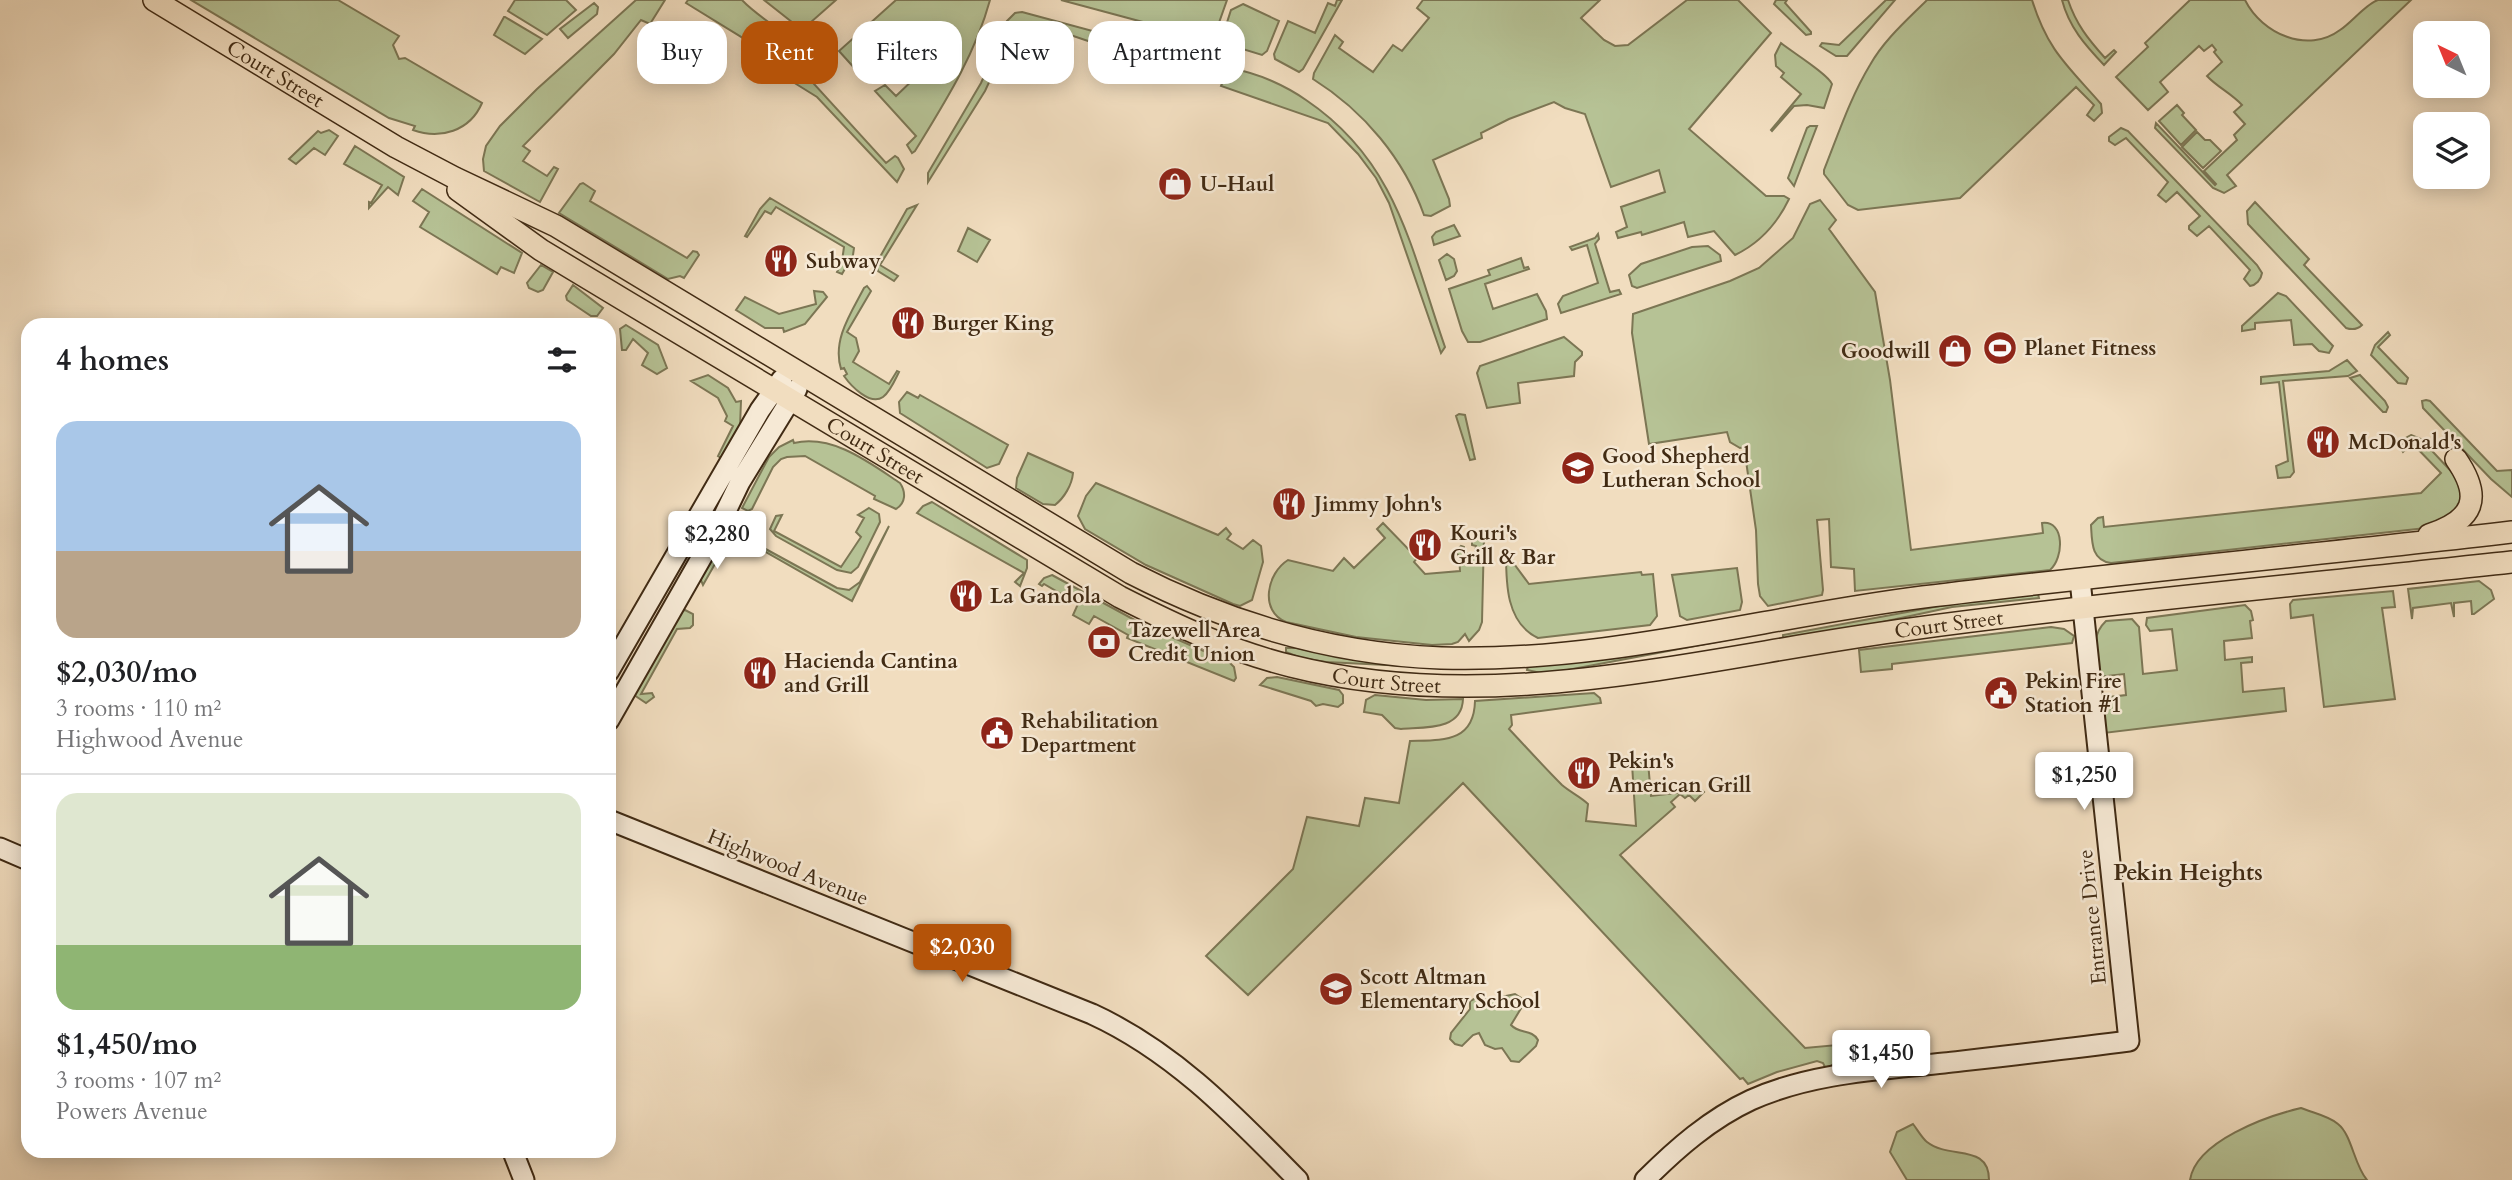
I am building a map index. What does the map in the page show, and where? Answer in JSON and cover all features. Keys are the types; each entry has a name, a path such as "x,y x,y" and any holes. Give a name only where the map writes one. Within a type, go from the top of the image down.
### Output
{"main road":[{"name":"Court Street","path":"154,0 396,147 556,226 1131,573 1206,609 1296,637 1345,648 1432,657 1527,655 1683,637 1905,600 2512,532"},
{"name":"Court Street","path":"396,147 541,250 785,389 1055,560 1156,616 1243,652 1332,675 1445,687 1530,684 1687,666 1909,629 2512,562"},
{"path":"2374,547 2436,533 2461,519 2469,507 2471,487 2456,459"}],"street":[{"path":"616,659 760,410 785,389"},
{"path":"616,708 715,534 785,389"},
{"name":"Entrance Drive","path":"1645,1180 1689,1139 1726,1114 1749,1101 1798,1083 1846,1073 2129,1041 2080,580"},
{"name":"Highwood Avenue","path":"616,823 1092,1014 1129,1032 1199,1082 1298,1180"},
{"path":"0,848 21,857"},
{"path":"515,1158 524,1180"}],"green space":[{"path":"191,0 338,0 399,36 393,45 399,59 405,58 482,103 470,120 453,131 433,134 413,130 415,126 389,118"},
{"path":"515,0 566,0 576,10 547,35 508,11"},
{"path":"636,0 665,0 652,21 637,21 637,25 614,54 523,146 530,151 523,161 547,176 554,167 558,169 540,202 484,171 483,159 486,146 500,126"},
{"path":"688,0 742,0 767,21 741,21 741,37 727,28 727,21 715,21 686,3"},
{"path":"764,0 836,0 812,21 791,21"},
{"path":"896,0 990,0 984,21 976,21 976,40 962,70 962,21 873,21"},
{"path":"1061,0 1227,0 1220,21 1139,21"},
{"path":"1337,0 1342,0 1303,69 1299,72 1275,59 1274,54 1288,21 1315,33 1328,3 1335,6"},
{"path":"1423,0 1600,0 1581,18 1604,40 1615,46 1628,45 1687,0 1738,0 1771,33 1689,129 1766,196 1784,196 1789,199 1784,208 1760,239 1735,255 1714,231 1688,237 1684,222 1642,235 1641,232 1618,238 1616,232 1627,227 1621,207 1665,192 1659,170 1611,187 1585,114 1554,102 1509,119 1481,133 1482,138 1433,160 1450,206 1431,216 1424,215 1416,194 1380,138 1349,106 1313,79 1335,35 1343,42 1339,48 1373,72 1393,45 1402,51 1429,18 1417,8"},
{"path":"1776,0 1787,0 1785,3 1811,34 1806,35 1774,4"},
{"path":"1886,0 1895,0 1847,56 1836,56 1820,46 1822,43 1839,45"},
{"path":"1927,0 2032,0 2052,45 2101,104 2102,113 2094,121 2087,115 2094,105 2076,87 1960,198 1858,210 1848,205 1824,174 1824,170 1850,103 1870,65 1889,39"},
{"path":"2062,0 2068,0 2083,31 2105,58 2114,50 2116,52 2104,65 2078,35"},
{"path":"2190,0 2245,0 2253,12 2274,31 2300,40 2314,40 2340,30 2378,0 2411,0 2227,175 2236,186 2224,193 2213,188 2155,128 2156,123 2216,184 2204,171 2237,140 2234,135 2245,124 2234,112 2242,105 2207,76 2222,62 2212,45 2204,51 2199,46 2160,82 2168,92 2148,110 2116,77 2148,47 2145,43"},
{"path":"594,3 598,7 597,14 568,38 560,29"},
{"path":"1243,4 1279,21 1267,51 1262,55 1245,50 1245,21 1227,21 1231,10"},
{"path":"1022,12 1055,21 1007,21 1015,13"},
{"path":"504,17 542,39 525,54 494,35"},
{"path":"1074,26 1088,30 1088,41 1074,36"},
{"path":"852,39 852,65 839,51"},
{"path":"1781,43 1817,69 1832,84 1824,108 1794,106 1772,131 1801,94 1781,77 1784,73 1776,66 1775,55"},
{"path":"1245,72 1281,85 1337,124 1362,151 1397,210 1410,243 1445,347 1441,353 1389,203 1376,178 1358,154 1328,123 1221,86 1245,84"},
{"path":"796,84 814,84 886,163 895,156 898,158 904,169 897,182 817,97"},
{"path":"909,84 955,84 912,153 907,145 916,136 875,91 885,85 896,96"},
{"path":"980,84 988,84 928,182 928,173"},
{"path":"2177,105 2196,130 2181,145 2159,121"},
{"path":"1810,126 1817,126 1794,186 1788,178"},
{"path":"2121,128 2128,131 2257,265 2262,273 2256,283 2250,286 2244,279 2250,270 2209,226 2197,236 2189,229 2200,216 2177,192 2166,202 2158,195 2168,182 2126,138 2115,145 2109,141 2109,137"},
{"path":"329,130 338,136 325,155 314,148 296,164 289,159 318,131 321,133"},
{"path":"2197,132 2221,151 2203,168 2182,147"},
{"path":"355,146 404,177 398,195 388,187 369,208 369,202 371,203 382,185 344,164"},
{"path":"583,183 595,191 590,201 687,258 693,251 697,252 699,255 684,278 680,276 668,279 559,213"},
{"path":"422,189 522,253 514,273 501,267 497,274 420,227 429,212 413,201"},
{"path":"770,198 854,248 842,274 837,272 844,247 776,207 771,214 765,211 747,237 745,236 760,209"},
{"path":"1820,200 1836,220 1829,229 1875,292 1890,380 1911,550 2043,533 2042,523 2050,524 2058,533 2060,549 2050,570 1855,591 1854,569 1831,567 1829,519 1817,520 1822,595 1768,606 1760,596 1758,584 1756,530 1744,447 1740,448 1730,442 1727,432 1649,444 1632,333 1633,314 1730,281 1759,268 1793,238 1810,204"},
{"path":"2255,202 2309,259 2304,265 2362,325 2360,327 2346,328 2248,224 2247,211"},
{"path":"917,205 880,265 898,276 894,281 878,271 876,264 907,209"},
{"path":"1454,225 1460,236 1434,245 1432,237 1436,232"},
{"path":"968,228 990,240 977,262 958,251"},
{"path":"1598,234 1599,239 1595,244 1610,292 1619,290 1621,294 1561,313 1558,304 1563,296 1598,283 1587,245 1572,250 1570,247 1595,238"},
{"path":"1708,246 1720,255 1721,261 1637,288 1632,286 1629,275 1641,264 1692,247"},
{"path":"1447,254 1454,259 1457,271 1446,280 1439,260"},
{"path":"1521,258 1524,268 1529,269 1485,284 1493,309 1537,294 1547,319 1480,342 1468,342 1449,289 1490,275 1488,270"},
{"path":"541,265 553,272 543,290 538,292 529,288 527,283"},
{"path":"573,285 603,308 597,316 591,316 567,300 566,296"},
{"path":"867,286 871,291 847,332 856,338 859,351 853,362 889,384 897,371 899,372 888,392 878,399 861,394 851,385 844,376 847,374 844,368 841,369 839,358 844,327"},
{"path":"814,291 823,292 827,297 805,324 784,332 783,328 765,328 736,310 745,297 779,314 816,304"},
{"path":"2278,293 2286,296 2333,346 2329,353 2319,351 2312,344 2294,345 2291,320 2255,323 2255,329 2242,331 2242,326"},
{"path":"626,325 658,345 667,368 657,374 642,365 648,353 633,339 626,350 622,350 620,329"},
{"path":"2388,332 2390,335 2378,347 2408,378 2406,384 2398,383 2371,355 2375,345"},
{"path":"1564,337 1582,352 1575,362 1574,376 1518,383 1520,403 1487,408 1477,373 1480,366"},
{"path":"2347,360 2357,371 2348,376 2283,381 2294,472 2290,477 2278,478 2276,466 2288,461 2279,382 2261,384 2261,377 2329,371"},
{"path":"708,375 728,388 736,402 741,401 740,426 723,459 718,456 733,426 725,421 727,416 718,398 691,381"},
{"path":"2360,375 2385,401 2388,407 2386,412 2350,378"},
{"path":"907,392 918,398 920,395 1008,445 999,464 987,468 900,413 899,402"},
{"path":"2422,401 2430,401 2497,471 2512,470 2512,497 2491,479 2423,408"},
{"path":"1465,415 1475,459 1470,460 1456,416"},
{"path":"2411,435 2421,439 2462,483 2462,505 2435,527 2111,563 2100,558 2094,549 2091,525 2103,517 2104,527 2421,493 2441,473 2412,443 2403,452 2401,449 2404,439"},
{"path":"793,440 794,443 809,441 837,446 864,459 900,483 904,494 902,504 896,509 874,499 875,496 805,456 781,459 773,467 752,509 748,511 742,508 769,457 779,447"},
{"path":"1028,453 1073,473 1067,491 1055,505 1043,504 1016,488 1017,478"},
{"path":"1096,483 1218,535 1226,528 1231,534 1227,539 1243,549 1253,540 1261,546 1263,562 1252,600 1240,606 1233,604 1146,565 1085,529 1078,516 1086,496"},
{"path":"932,502 1027,560 1027,568 1020,586 1015,582 1024,573 917,513"},
{"path":"869,508 879,514 880,522 858,567 851,573 837,570 776,536 770,529 776,516 782,515 774,531 841,567 861,537 856,532 864,518 858,515"},
{"path":"1383,523 1417,558 1414,562 1425,574 1460,571 1459,556 1455,552 1461,546 1464,547 1464,553 1475,554 1476,546 1472,545 1472,538 1478,533 1484,536 1482,622 1469,641 1465,634 1452,644 1432,645 1356,637 1286,622 1277,617 1269,601 1269,592 1271,582 1281,566 1288,560 1333,571 1344,558 1354,568 1385,538 1377,529"},
{"path":"889,526 852,601 748,542 751,541 837,588 849,590 860,582"},
{"path":"733,528 703,585 700,578 728,529"},
{"path":"1506,553 1529,584 1641,572 1642,575 1653,574 1657,616 1650,625 1538,638 1527,631 1514,612 1506,577"},
{"path":"1737,568 1742,602 1740,610 1687,620 1680,616 1672,575"},
{"path":"1052,575 1142,624 1229,662 1234,667 1236,678 1234,681 1127,638 1128,635 1094,616 1089,624 1073,615 1078,604 1044,584 1039,584"},
{"path":"2479,581 2491,590 2494,599 2474,614 2471,601 2454,603 2454,617 2451,603 2413,608 2412,619 2408,589"},
{"path":"2393,591 2395,607 2382,608 2395,699 2324,707 2313,615 2291,618 2290,604 2293,600"},
{"path":"2038,594 2039,598 1952,607 1783,640 1783,635 1961,602"},
{"path":"2245,605 2251,611 2253,620 2250,621 2252,638 2224,641 2225,660 2252,657 2252,662 2241,663 2243,692 2284,688 2286,711 2104,733 2101,698 2126,695 2124,674 2098,677 2096,640 2106,621 2132,619 2139,627 2143,674 2177,670 2172,629 2150,631 2146,625 2147,618"},
{"path":"685,610 693,614 693,625 690,628 677,629 641,694 652,693 654,697 646,703 634,695"},
{"path":"2051,627 2064,629 2074,636 2072,643 1892,664 1892,669 1861,672 1859,650"},
{"path":"1732,639 1562,671 1541,673 1527,670 1528,666"},
{"path":"1286,648 1346,658 1467,669 1326,662 1301,658 1286,652"},
{"path":"1277,677 1339,690 1343,695 1343,703 1338,707 1323,704 1316,706 1311,701 1260,685 1267,678"},
{"path":"1594,693 1601,703 1511,715 1512,725 1509,729 1562,785 1588,804 1586,821 1636,826 1632,764 1648,762 1651,796 1702,790 1704,792 1695,801 1689,795 1685,798 1680,794 1671,802 1675,807 1620,855 1805,1048 1837,1045 1833,1065 1826,1069 1823,1063 1817,1061 1777,1072 1748,1084 1743,1078 1740,1079 1463,783 1248,995 1206,956 1293,869 1307,817 1359,826 1365,798 1399,803 1410,741 1444,739 1462,732 1469,725 1475,701"},
{"path":"1375,695 1426,700 1463,699 1461,709 1449,722 1430,727 1401,729 1395,728 1382,715 1364,712 1366,700"},
{"path":"1515,994 1521,998 1523,1005 1511,1025 1532,1034 1538,1040 1536,1046 1519,1062 1511,1061 1502,1048 1495,1049 1485,1045 1479,1033 1462,1046 1450,1039 1451,1033 1470,1009 1470,1001 1480,996 1487,1000"},
{"path":"2301,1108 2330,1119 2343,1129 2367,1180 2190,1180 2195,1166 2205,1153 2219,1142 2253,1124"},
{"path":"1913,1124 1925,1140 1936,1147 1975,1156 1983,1161 1989,1180 1907,1180 1890,1152 1897,1132"}],"place":[{"name":"U-Haul","path":"1175,184"},
{"name":"Subway","path":"781,261"},
{"name":"Burger King","path":"908,323"},
{"name":"Planet Fitness","path":"2000,348"},
{"name":"Goodwill","path":"1955,351"},
{"name":"McDonald's","path":"2323,442"},
{"name":"Good Shepherd Lutheran School","path":"1578,468"},
{"name":"Jimmy John's","path":"1289,504"},
{"name":"Kouri's Grill & Bar","path":"1425,545"},
{"name":"La Gandola","path":"966,596"},
{"name":"Tazewell Area Credit Union","path":"1104,642"},
{"name":"Hacienda Cantina and Grill","path":"760,673"},
{"name":"Pekin Fire Station #1","path":"2001,693"},
{"name":"Rehabilitation Department","path":"997,733"},
{"name":"Pekin's American Grill","path":"1584,773"},
{"name":"Scott Altman Elementary School","path":"1336,989"}],"district":[{"name":"Pekin Heights","path":"2188,872"}]}
